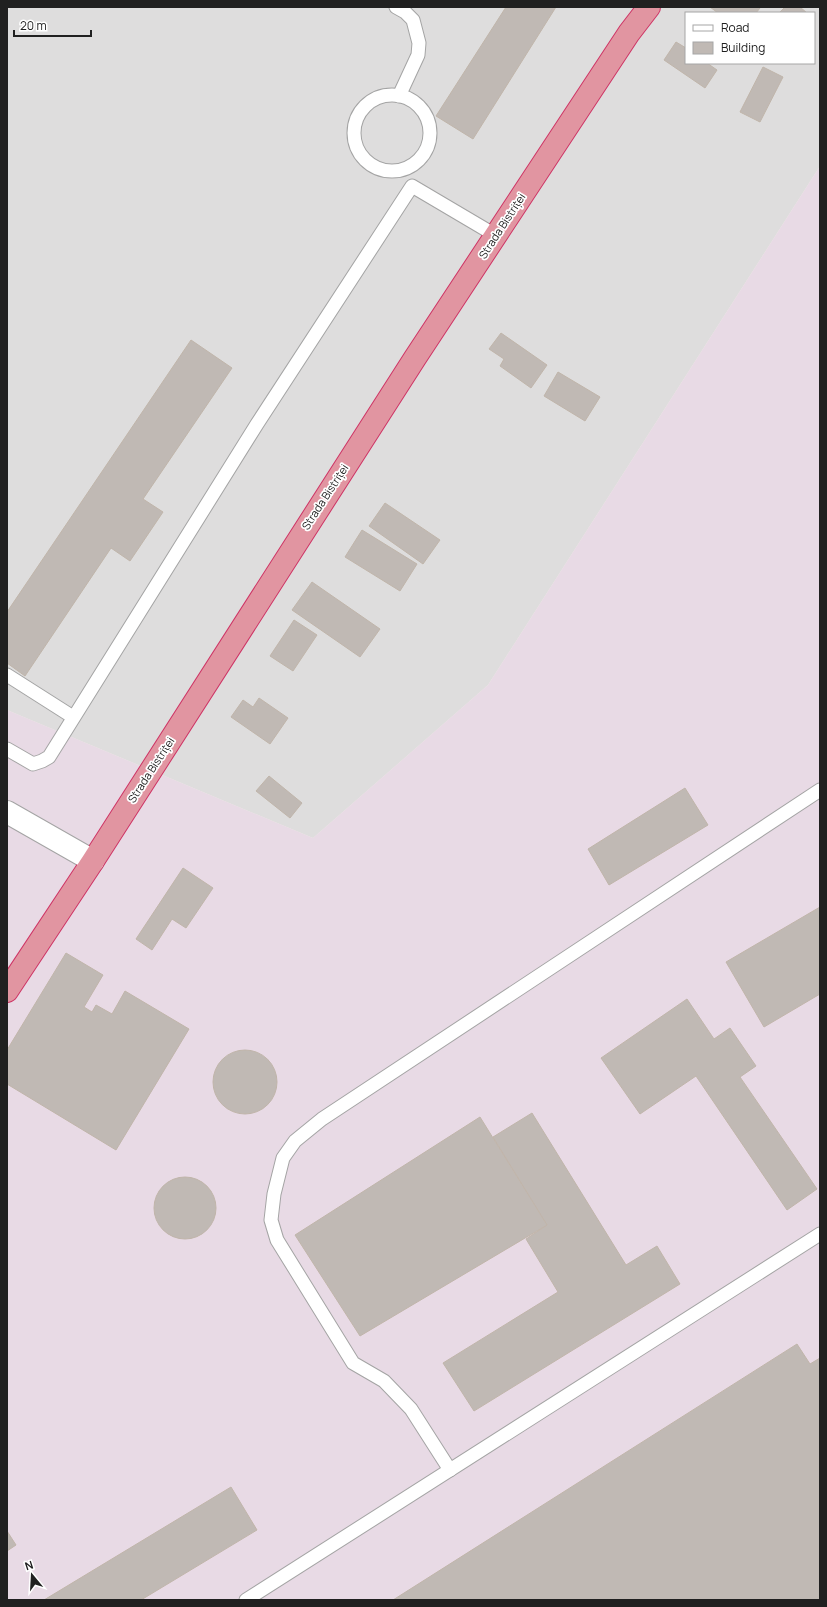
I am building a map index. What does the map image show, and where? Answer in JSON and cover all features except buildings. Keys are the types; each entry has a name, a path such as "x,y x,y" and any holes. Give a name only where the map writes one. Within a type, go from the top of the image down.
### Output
{"highway":[{"name":"Strada Bistriței","path":"7,991 93,861 415,358 629,33 643,9"}],"street":[{"path":"7,812 93,861"}],"lane":[{"path":"396,7 405,12 412,20 419,43 418,55 399,96"},
{"path":"385,96 399,96 412,101 423,110 429,123 430,137 426,150 418,162 406,169 392,171 379,169 367,162 358,150 354,137 356,123 362,111 372,101 385,96"},
{"path":"406,169 412,186 496,235"},
{"path":"7,749 33,764 49,757 256,424 412,186"},
{"path":"7,675 73,717"},
{"path":"450,1470 411,1409 384,1381 353,1363 277,1240 271,1220 274,1194 283,1158 295,1141 322,1119 820,790"},
{"path":"246,1600 820,1234"}],"shaded area":[{"path":"7,7 820,7 820,166 488,685 313,838 7,710"},
{"path":"820,166 820,1600 7,1600 7,710 313,838 488,685"}]}
